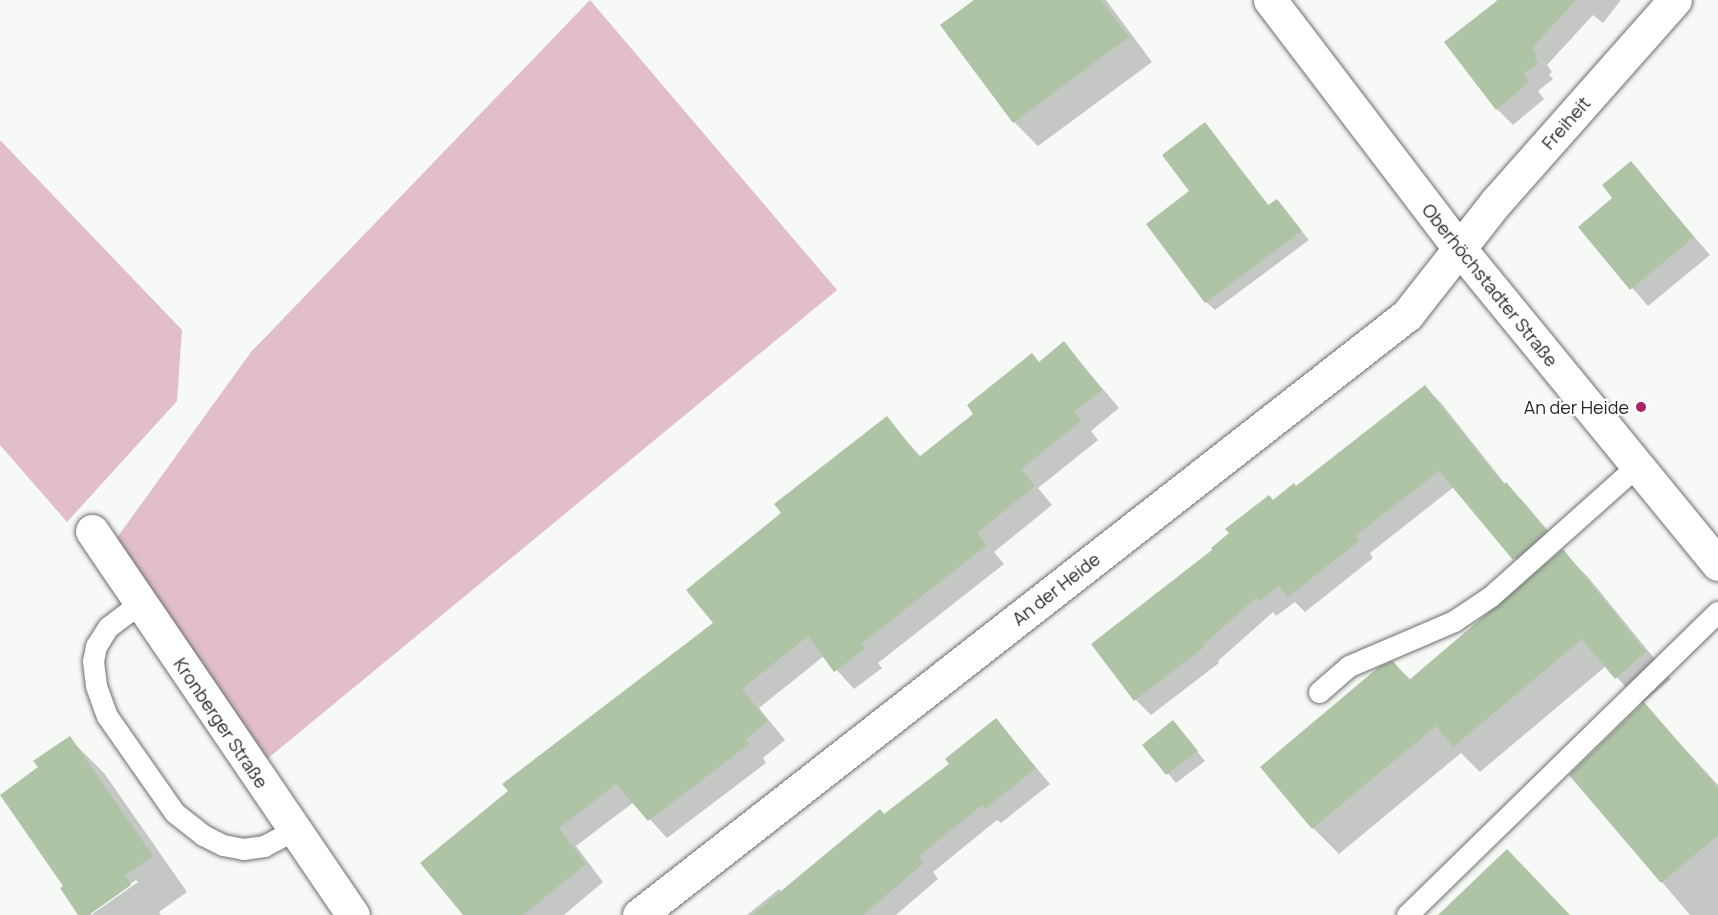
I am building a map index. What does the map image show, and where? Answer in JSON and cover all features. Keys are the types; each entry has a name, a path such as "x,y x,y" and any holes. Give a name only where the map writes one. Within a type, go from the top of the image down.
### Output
{"street":[{"name":"Oberhöchstadter Straße","path":"1270,0 1460,249 1636,467 1718,564"},
{"name":"Freiheit","path":"1460,249 1496,202 1675,0"},
{"name":"An der Heide","path":"639,915 1407,315 1460,249"},
{"name":"Kronberger Straße","path":"92,531 352,915"}],"lane":[{"path":"1319,692 1350,666 1454,621 1491,596 1636,467"},
{"path":"140,603 108,627 96,646 93,661 96,686 107,716 175,813 203,836 223,845 243,849 264,846 294,830"},
{"path":"1407,915 1718,612"}],"shaded area":[{"path":"590,0 837,290 267,759 116,539 251,352"},
{"path":"0,140 182,330 177,401 67,522 0,445"}],"building":[{"path":"974,0 1101,0 1129,37 1013,123 940,25"},
{"path":"1498,0 1576,0 1532,48 1537,56 1534,58 1538,63 1523,74 1529,82 1496,110 1444,42"},
{"path":"1205,122 1268,205 1277,199 1302,231 1205,303 1146,224 1189,191 1162,155"},
{"path":"1631,161 1694,237 1630,290 1578,227 1612,198 1602,185"},
{"path":"1064,341 1102,390 1074,412 1081,421 1021,469 1035,486 977,533 987,545 861,644 865,649 834,672 808,636 742,689 768,721 746,739 749,744 648,821 616,784 559,828 586,864 523,915 463,915 420,863 508,791 502,784 713,623 686,590 781,513 774,504 887,416 919,457 973,414 967,405 1032,353 1039,362"},
{"path":"1425,385 1504,485 1506,482 1546,530 1513,560 1439,471 1355,536 1359,541 1288,597 1279,586 1260,601 1257,597 1203,645 1204,647 1134,701 1091,644 1212,550 1211,548 1229,533 1225,529 1269,495 1273,500 1294,483 1296,486"},
{"path":"1563,549 1646,652 1615,679 1582,639 1453,747 1436,726 1312,829 1260,767 1380,666 1393,661 1409,680"},
{"path":"1644,702 1718,788 1718,835 1661,883 1569,775"},
{"path":"996,718 1036,768 985,809 982,805 919,856 924,863 863,915 752,915 880,809 884,814 949,764 945,759"},
{"path":"1173,720 1198,751 1166,775 1142,745"},
{"path":"70,736 153,856 125,876 131,885 89,915 78,915 60,888 63,886 0,795 38,767 33,761"},
{"path":"1507,849 1570,915 1438,915"}],"place":[{"name":"An der Heide","path":"1641,407"}]}
